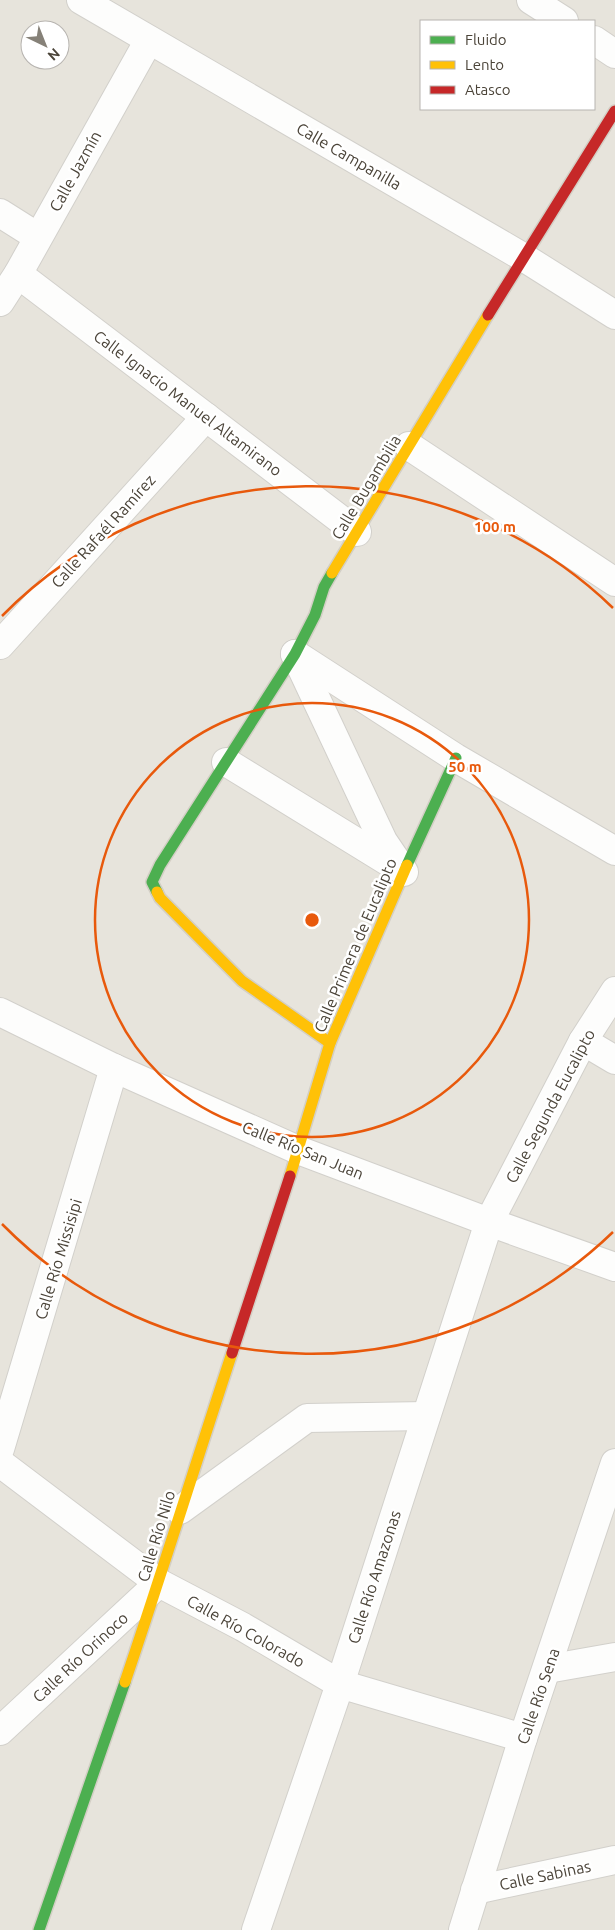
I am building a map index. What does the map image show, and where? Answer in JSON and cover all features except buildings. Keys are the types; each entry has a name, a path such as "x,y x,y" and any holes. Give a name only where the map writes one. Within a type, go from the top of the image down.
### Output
{"street":[{"name":"Calle Campanilla","path":"81,0 523,257 615,315"},
{"path":"531,0 562,20"},
{"name":"Calle Jazmín","path":"0,302 18,274 149,40"},
{"path":"595,41 615,54"},
{"name":"Calle Bugambilia","path":"330,1043 242,982 160,898 152,882 160,865 295,654 315,615 324,587 523,257 615,111"},
{"path":"0,213 38,237"},
{"name":"Calle Ignacio Manuel Altamirano","path":"18,274 357,532"},
{"name":"Calle Rafaél Ramírez","path":"0,645 206,417"},
{"path":"409,446 615,582"},
{"path":"295,654 456,758 615,851"},
{"path":"295,654 383,842 404,872"},
{"name":"Calle Primera de Eucalipto","path":"298,1150 330,1043 456,758"},
{"path":"226,762 404,872"},
{"name":"Calle Segunda Eucalipto","path":"489,1222 583,1041 615,991"},
{"name":"Calle Río San Juan","path":"0,1012 114,1068 298,1150 489,1222 615,1266"},
{"path":"583,1041 615,1060"},
{"name":"Calle Río Missisipi","path":"0,1450 114,1068"},
{"name":"Calle Río Nilo","path":"39,1930 159,1583 180,1510 298,1150"},
{"name":"Calle Río Amazonas","path":"256,1930 340,1684 489,1222"},
{"path":"180,1510 307,1418 426,1416"},
{"name":"Calle Río Colorado","path":"0,1463 159,1583 243,1626 340,1684 523,1738"},
{"name":"Calle Río Sena","path":"463,1930 523,1738 615,1463"},
{"name":"Calle Río Orinoco","path":"0,1731 159,1583"},
{"path":"547,1669 615,1656"},
{"name":"Calle Sabinas","path":"475,1890 615,1860"}],"shaded area":[{"path":"0,0 615,0 615,1930 0,1930"}],"traffic: fast":[{"path":"157,892 152,882 160,865 295,654 315,615 324,587 332,573"},
{"path":"407,865 456,758"},
{"path":"39,1930 125,1682"}],"traffic: slow":[{"path":"332,573 488,315"},
{"path":"290,1176 330,1043 407,865"},
{"path":"157,892 160,898 242,981 330,1043"},
{"path":"125,1682 232,1353"}],"traffic: jam":[{"path":"488,315 615,111"},
{"path":"232,1353 290,1176"}]}
